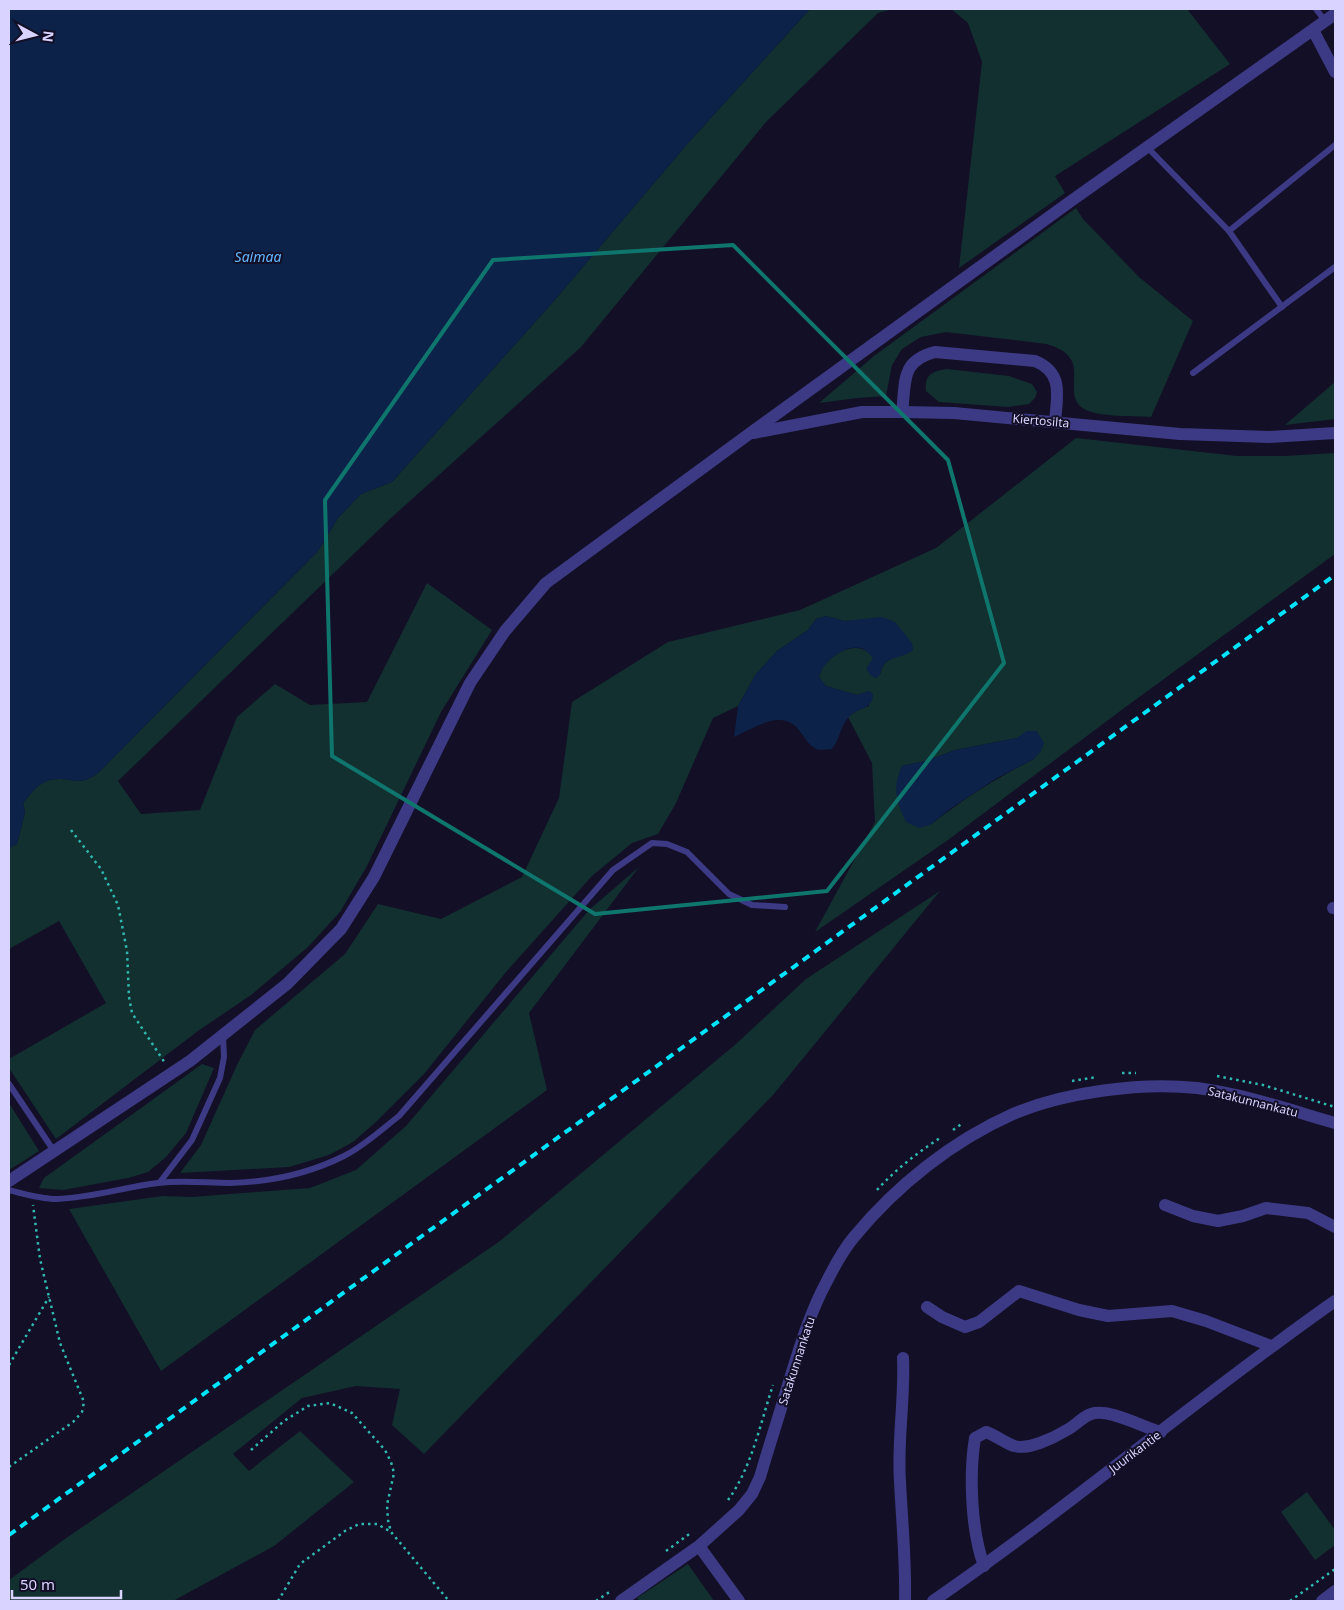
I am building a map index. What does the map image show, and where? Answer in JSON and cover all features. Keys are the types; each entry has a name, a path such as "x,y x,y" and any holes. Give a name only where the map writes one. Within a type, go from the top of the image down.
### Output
{"street":[{"path":"9,1181 172,1073 223,1035 287,984 341,929 374,877 470,683 505,631 546,583 749,434 1330,17"},
{"path":"1313,30 1335,72"},
{"path":"902,412 908,368 915,360 934,352 1035,361 1044,365 1052,373 1058,384 1056,422"},
{"name":"Kiertosilta","path":"749,434 862,412 954,413 1180,434 1268,438 1335,433"},
{"name":"Satakunnankatu","path":"621,1601 699,1546 739,1510 752,1494 760,1477 804,1331 826,1282 852,1238 893,1195 933,1162 976,1134 1013,1114 1044,1104 1117,1089 1153,1087 1194,1088 1227,1092 1335,1123"},
{"path":"1166,1205 1193,1216 1218,1221 1243,1216 1266,1208 1308,1213 1335,1227"},
{"path":"927,1307 942,1317 965,1327 979,1322 1019,1291 1079,1310 1108,1316 1172,1311 1206,1321 1272,1346"},
{"name":"Juurikantie","path":"933,1601 984,1566 1272,1346 1335,1301"},
{"path":"903,1358 904,1381 900,1432 900,1483 906,1570 905,1601"},
{"path":"984,1566 976,1531 972,1489 972,1455 975,1438 986,1432 1014,1446 1028,1447 1065,1432 1091,1414 1113,1414 1161,1432"},
{"path":"699,1546 739,1601"},
{"path":"1322,1601 1335,1591"}],"lane":[{"path":"1316,9 1330,17"},
{"path":"1229,231 1335,145"},
{"path":"1147,147 1229,231 1282,307"},
{"path":"1193,374 1335,267"},
{"path":"9,1190 32,1196 56,1199 160,1182 231,1183 267,1181 307,1172 344,1156 399,1116 613,870 652,843 667,844 687,852 729,894 752,905 785,908"},
{"path":"160,1182 192,1140 220,1078 224,1057 223,1035"},
{"path":"9,1084 54,1151"}],"path":[{"path":"71,830 101,869 118,905 127,951 129,997 132,1013 172,1073"},
{"path":"1120,1074 1139,1073"},
{"path":"1065,1083 1100,1076"},
{"path":"1213,1076 1263,1085 1335,1106"},
{"path":"875,1192 887,1179 925,1148 968,1121"},
{"path":"9,1468 73,1422 82,1412 84,1402 60,1343 40,1259 32,1196"},
{"path":"9,1365 49,1297"},
{"path":"724,1506 739,1485 774,1382"},
{"path":"251,1450 284,1421 308,1406 330,1403 352,1413 385,1450 391,1462 394,1473 387,1505 388,1520 392,1532 449,1601"},
{"path":"278,1601 300,1564 345,1531 359,1524 377,1524 392,1532"},
{"path":"663,1553 694,1531"},
{"path":"1290,1601 1335,1568"},
{"path":"596,1601 618,1586"}],"highlighted area":[{"path":"733,245 948,460 1004,663 827,891 595,914 332,756 325,500 493,260"}],"green space":[{"path":"810,9 893,9 878,13 766,122 581,347 391,518 118,781 141,814 200,810 237,717 275,684 310,705 367,702 427,583 492,630 441,712 367,866 340,912 308,947 251,995 198,1031 56,1139 9,1068 9,1059 106,1003 59,921 9,949 9,848 17,844 25,812 23,803 34,789 48,780 82,781 97,773 318,551 338,518 361,494 392,482 553,302 689,142"},
{"path":"951,9 1187,9 1230,64 1055,176 1065,193 959,268 982,62 968,23"},
{"path":"1076,208 1083,219 1139,277 1193,321 1151,417 1100,414 1079,406 1074,393 1073,364 1065,353 1054,346 946,332 921,337 902,349 892,365 886,396 819,403 874,356"},
{"path":"947,369 1009,376 1032,384 1037,392 1035,398 1029,404 1008,407 939,402 926,391 926,381 933,373"},
{"path":"1335,382 1335,419 1285,425"},
{"path":"1076,438 1237,456 1335,453 1335,554 948,840 815,932 875,822 872,763 848,717 858,710 869,706 869,691 857,695 826,686 819,677 821,670 832,658 847,649 862,649 869,653 880,675 887,661 893,658 863,620 844,621 826,616 816,619 808,630 777,651 756,674 738,706 713,718 676,803 658,834 632,843 592,876 506,972 424,1074 353,1142 329,1155 289,1167 180,1173 201,1145 255,1030 345,954 378,904 441,919 522,877 559,798 572,702 668,642 800,610 936,548","holes":["1017,738 1034,759 980,789 930,825 902,766 926,761 955,750"]},
{"path":"639,867 529,1013 547,1090 161,1371 69,1209 163,1196 192,1197 310,1188 356,1170 406,1126 589,910"},
{"path":"940,891 773,1095 424,1454 392,1425 400,1389 356,1386 302,1398 233,1454 249,1471 300,1431 354,1482 274,1546 173,1601 9,1601 9,1580 62,1541 500,1241 736,1044 806,979"},
{"path":"202,1064 214,1068 186,1133 166,1157 148,1172 128,1178 63,1190 39,1188 44,1178"},
{"path":"9,1103 39,1151 9,1170"},
{"path":"1307,1492 1335,1530 1335,1545 1315,1560 1281,1512"},
{"path":"688,1564 714,1601 639,1601 637,1598"}],"water":[{"name":"Saimaa","path":"9,9 810,9 689,142 553,302 392,482 361,494 338,518 318,551 97,773 82,781 48,780 35,789 23,803 25,812 17,844 9,848"},
{"path":"826,616 844,621 882,617 895,622 912,643 913,650 885,663 880,675 876,678 871,676 866,669 873,658 861,648 855,647 841,651 829,660 819,677 826,686 857,695 869,691 873,694 871,703 868,706 853,714 846,721 832,749 820,750 814,748 793,724 787,721 778,720 762,724 734,737 738,706 756,674 777,651 808,630 816,619"},
{"path":"1027,731 1037,731 1044,743 1041,751 1034,759 997,778 950,809 930,825 919,828 906,822 896,794 897,781 902,766 926,761 955,750 1017,738"}],"railway":[{"path":"9,1535 1335,575"}]}
